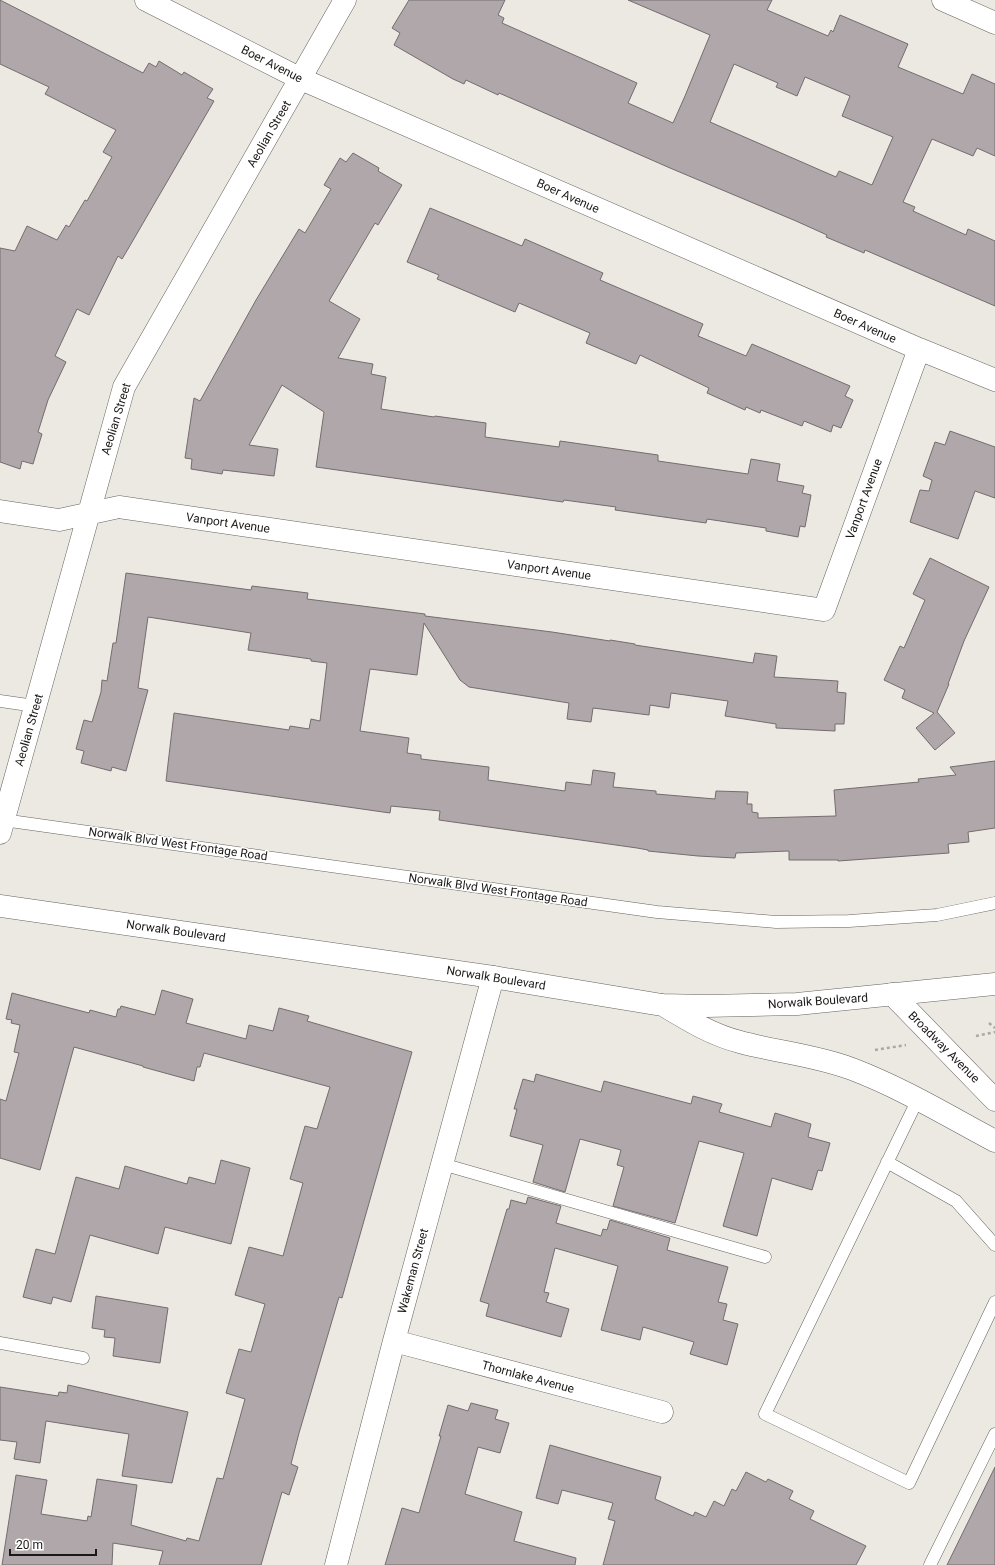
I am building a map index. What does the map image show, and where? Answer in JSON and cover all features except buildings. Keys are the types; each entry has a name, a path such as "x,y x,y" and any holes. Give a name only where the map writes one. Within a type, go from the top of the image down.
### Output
{"street":[{"name":"Boer Avenue","path":"146,0 301,79 919,349 995,380"},
{"name":"Aeolian Street","path":"2,826 124,387 345,0"},
{"path":"943,0 995,23"},
{"name":"Vanport Avenue","path":"0,511 59,520 119,507 824,610 919,349"},
{"name":"Norwalk Boulevard","path":"0,906 493,977 662,1005 706,1006 797,1004 995,984"},
{"name":"Wakeman Street","path":"336,1565 394,1341 493,977"},
{"name":"Broadway Avenue","path":"892,994 995,1100"},
{"path":"662,1005 697,1026 739,1042 811,1056 851,1068 900,1089 995,1141"},
{"name":"Thornlake Avenue","path":"394,1341 662,1412"}],"lane":[{"path":"0,701 35,706"},
{"name":"Norwalk Blvd West Frontage Road","path":"2,826 657,912 760,921 849,921 937,915 995,903"},
{"path":"918,1099 765,1414 909,1483 995,1302"},
{"path":"887,1162 956,1201 995,1245"},
{"path":"442,1164 765,1257"},
{"path":"0,1343 82,1358"},
{"path":"930,1565 995,1434"}],"path":[{"path":"989,1023 995,1028"},
{"path":"976,1036 995,1032"},
{"path":"868,1051 906,1045"}]}
